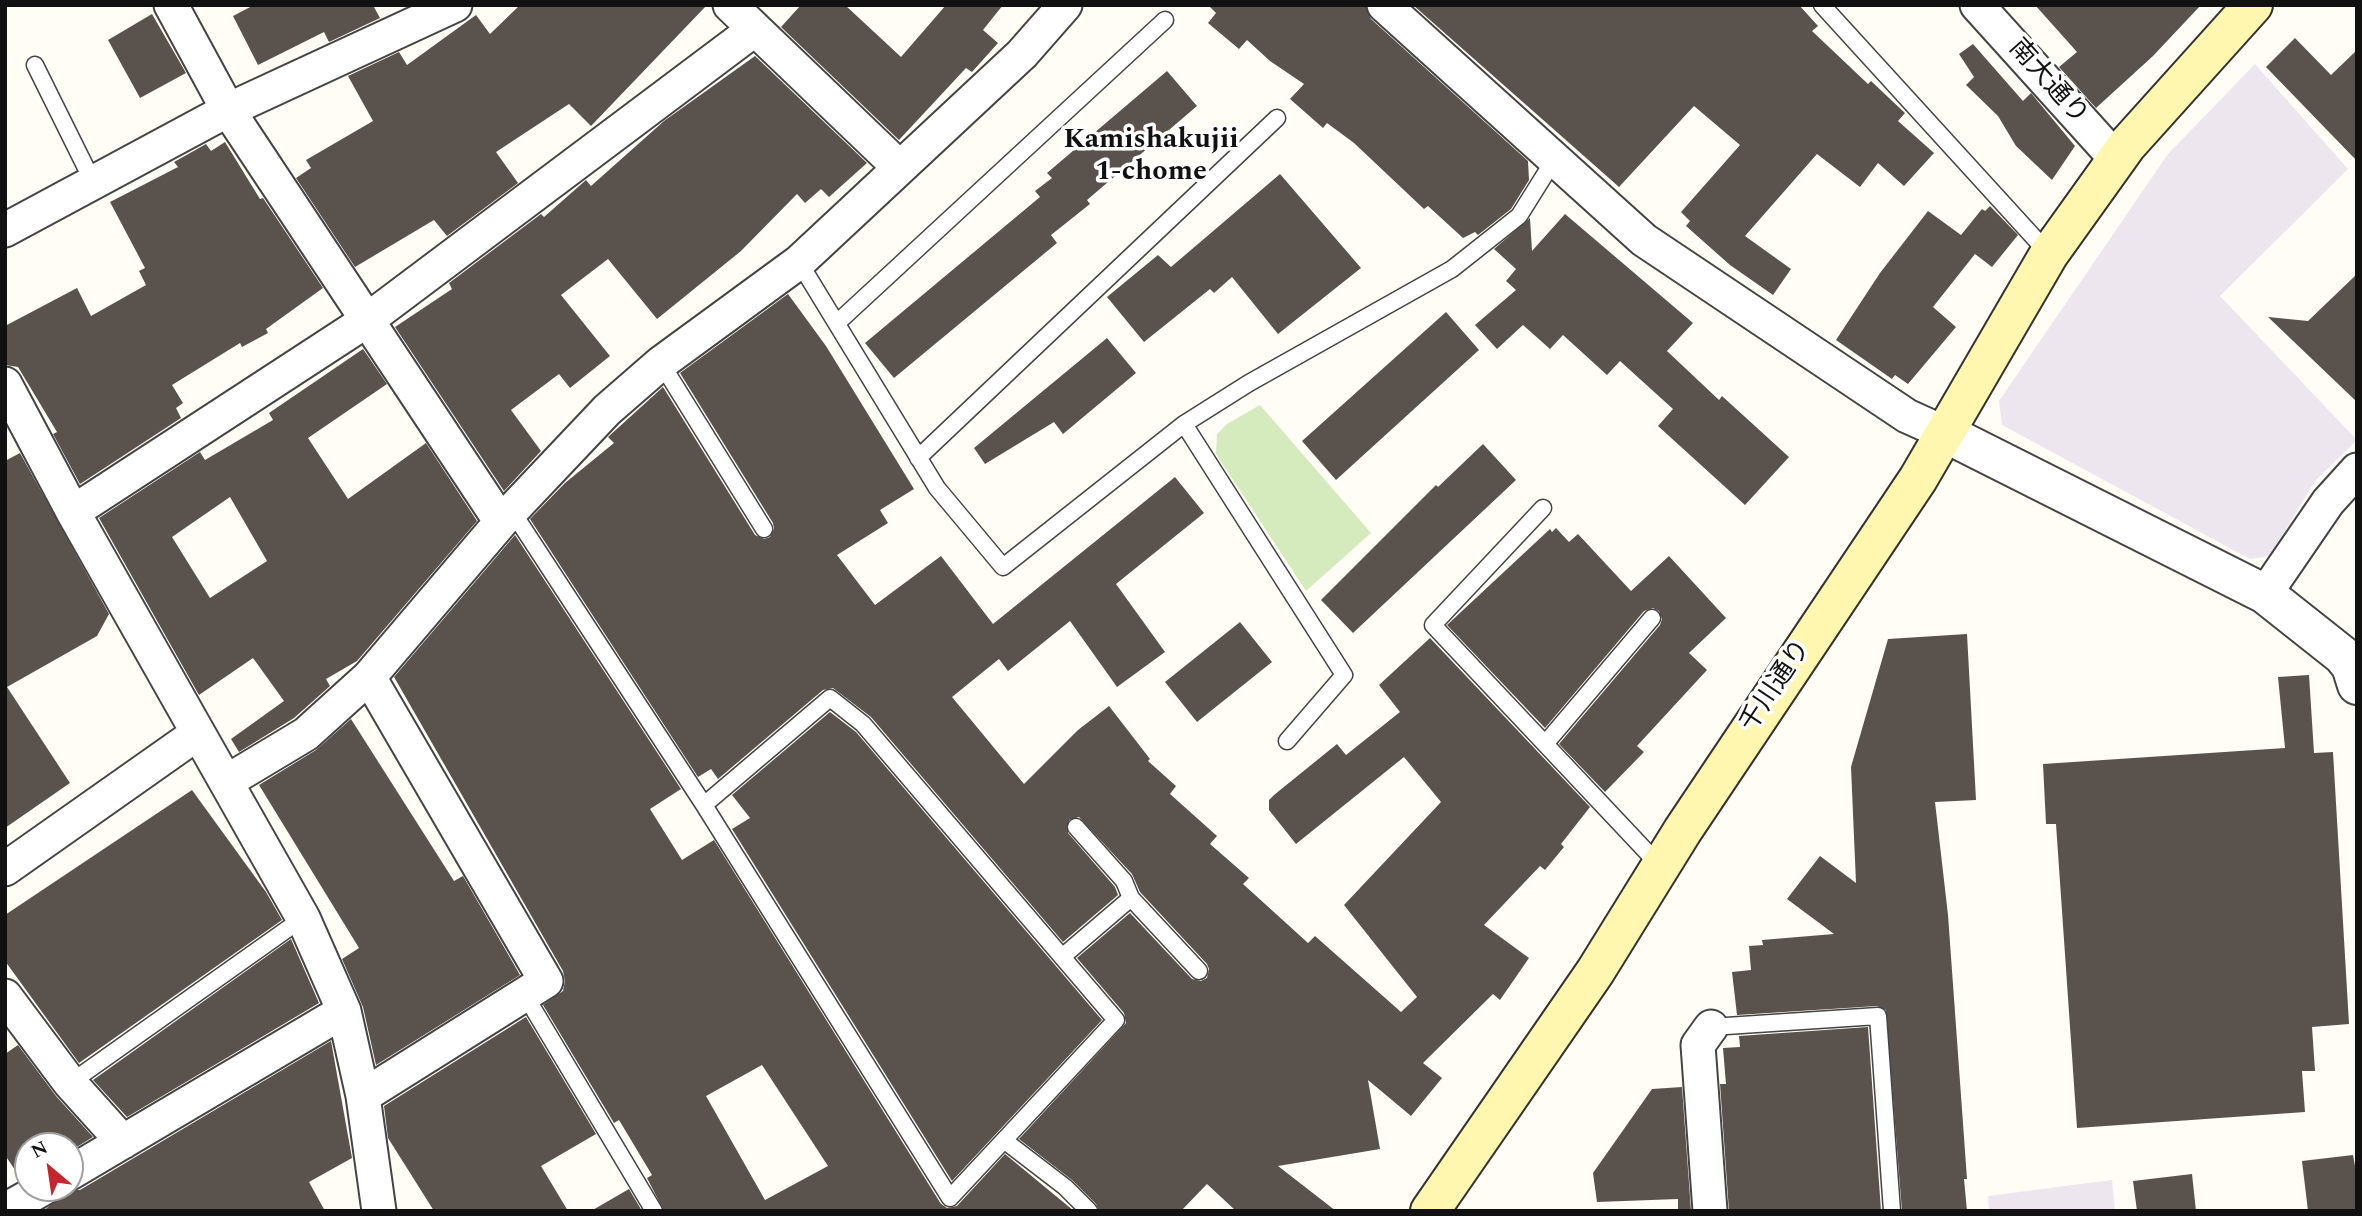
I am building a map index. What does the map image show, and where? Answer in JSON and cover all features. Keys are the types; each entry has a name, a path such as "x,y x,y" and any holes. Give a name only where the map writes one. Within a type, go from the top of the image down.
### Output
{"main road":[{"name":"千川通り","path":"1430,1211 1588,983 1661,867 1947,434 2049,254 2127,145 2241,9"}],"street":[{"path":"171,5 228,110 366,321 507,516"},
{"path":"5,230 228,110 454,5"},
{"path":"730,5 900,167"},
{"path":"226,782 306,734 369,677 507,516 607,410 661,363 799,262 1022,54 1065,5"},
{"path":"1384,5 1644,240 1907,416 2265,594 2343,655 2351,666 2357,685"},
{"name":"南大通り","path":"1977,5 2117,160"},
{"path":"72,512 366,321 755,29"},
{"path":"5,384 72,512 303,918 344,1011 363,1096 379,1211"},
{"path":"2265,594 2328,502 2357,470"},
{"path":"363,1096 546,981 369,677"},
{"path":"5,869 198,733"},
{"path":"5,996 70,1083 123,1142"},
{"path":"84,1165 344,1011"},
{"path":"1710,1211 1698,1045 1711,1027"}],"lane":[{"path":"1822,5 2049,254"},
{"path":"837,323 1165,20"},
{"path":"35,65 93,182"},
{"path":"918,458 1277,118"},
{"path":"799,262 937,488 1003,567 1184,424 1249,383 1451,269 1518,216 1554,160"},
{"path":"661,363 764,528"},
{"path":"1184,424 1344,675 1287,741"},
{"path":"1543,508 1433,625 1661,867"},
{"path":"507,516 704,806 946,1205 1116,1020 863,724 830,698 704,806"},
{"path":"1545,744 1652,618"},
{"path":"1076,827 1124,881 1131,898 1199,971"},
{"path":"1062,957 1131,898"},
{"path":"70,1083 303,918"},
{"path":"525,995 654,1211"},
{"path":"1711,1027 1878,1016 1892,1211"},
{"path":"1004,1141 1065,1186 1088,1211"}],"shaded area":[{"path":"2255,64 2348,169 2220,296 2357,440 2315,481 2270,556 2250,559 2002,425 1999,401 2168,154"},
{"path":"2112,1180 2115,1211 1989,1211 1988,1196"}],"green space":[{"path":"1260,405 1371,533 1306,591 1216,454 1217,434 1227,424"}],"building":[{"path":"254,5 377,5 374,7 380,18 329,42 324,32 258,65 233,16"},
{"path":"520,5 707,5 591,126 569,104 496,152 518,183 447,236 434,220 355,267 296,178 311,168 306,160 373,121 348,76 399,52 407,65 476,15 490,34"},
{"path":"801,5 845,5 901,57 946,5 1003,5 983,30 998,43 972,72 966,68 899,140 781,27"},
{"path":"1208,5 1365,5 1371,19 1528,161 1529,180 1511,209 1478,235 1475,232 1463,238 1428,206 1424,209 1354,143 1327,123 1323,128 1290,99 1304,84 1270,61 1247,40 1239,49 1208,23 1216,13"},
{"path":"1413,5 1799,5 1818,26 1812,31 1868,84 1871,81 1905,113 1898,121 1934,153 1904,186 1878,163 1860,187 1817,154 1745,236 1791,269 1773,295 1730,265 1686,226 1690,221 1681,212 1740,145 1694,106 1619,187"},
{"path":"2035,5 2201,5 2153,56 2096,108 2059,67 2077,52"},
{"path":"152,14 186,73 140,98 108,40"},
{"path":"2295,38 2331,75 2357,50 2357,161 2266,67"},
{"path":"1973,44 2023,101 2031,93 2075,146 2052,180 2016,146 1998,116 1966,85 1974,77 1959,54"},
{"path":"755,56 867,163 829,197 821,189 805,203 797,194 741,251 657,319 608,259 561,295 610,356 570,388 559,374 511,410 541,451 504,491 395,327 452,289 449,283 541,214 544,217 586,180 591,186 664,121"},
{"path":"1167,71 1197,106 1087,200 1090,204 1051,235 1057,243 894,378 865,343 1040,197 1035,191 1052,178 1047,173"},
{"path":"225,142 260,199 263,198 323,288 266,329 268,333 242,347 240,343 172,385 183,403 176,408 181,418 80,484 53,434 57,432 18,367 5,365 5,326 77,288 91,316 146,285 139,271 145,268 110,202 178,167 174,162 206,144 211,151"},
{"path":"1280,174 1361,268 1278,334 1232,277 1214,293 1210,289 1144,342 1107,297 1158,255 1171,267"},
{"path":"1990,206 2018,235 1992,267 1975,254 1933,307 1956,327 1908,384 1895,375 1892,379 1836,340 1880,273 1928,211 1961,235 1982,209 1985,211"},
{"path":"1565,214 1693,323 1667,351 1719,400 1722,396 1789,457 1745,505 1658,426 1673,409 1620,361 1607,375 1563,335 1550,349 1523,325 1497,349 1475,325 1516,290 1506,281 1516,269 1494,249 1530,218 1532,251"},
{"path":"2357,274 2357,402 2268,317 2308,321"},
{"path":"788,294 826,346 914,489 880,510 888,523 837,555 875,605 941,556 993,624 1175,477 1204,513 1116,584 1165,652 1117,687 1070,621 1008,671 999,659 952,697 1024,784 1078,730 1109,706 1150,759 1148,761 1176,786 1170,794 1217,836 1210,844 1249,878 1243,884 1308,943 1315,936 1401,1012 1417,997 1344,905 1441,802 1404,757 1296,844 1269,810 1269,800 1337,744 1346,755 1400,712 1379,685 1430,638 1590,807 1545,870 1540,866 1484,925 1529,958 1500,1000 1493,994 1423,1063 1442,1078 1411,1116 1368,1080 1380,1149 1278,1166 1336,1211 1236,1211 1207,1184 1181,1211 1099,1211 1096,1204 1072,1180 1019,1139 1126,1023 1124,1013 1077,958 1130,913 1192,979 1201,981 1207,978 1207,964 1140,892 1132,874 1079,817 1069,820 1068,833 1115,887 1118,895 1063,942 871,717 833,688 823,690 718,779 711,769 698,777 530,519 565,483 614,443 608,437 663,387 755,535 764,539 770,537 774,529 773,523 680,373"},
{"path":"1446,312 1479,350 1336,480 1302,441"},
{"path":"1107,338 1136,373 1063,434 1054,422 985,464 974,448"},
{"path":"363,349 387,384 308,438 348,499 426,443 477,521 357,661 326,679 330,686 294,718 239,752 231,739 284,701 253,658 199,695 99,518 200,452 205,460 273,420 269,413","holes":["230,497 267,561 210,598 172,537"]},
{"path":"1483,444 1516,480 1353,633 1321,600 1436,485 1438,487"},
{"path":"20,453 109,614 97,636 7,687 70,783 5,828 5,461"},
{"path":"1556,528 1569,542 1578,534 1631,591 1669,556 1726,618 1689,653 1707,670 1637,746 1644,752 1605,792 1559,744 1660,625 1662,619 1659,611 1653,608 1644,611 1545,728 1447,625 1550,529 1552,532"},
{"path":"515,535 681,789 650,809 682,860 714,840 941,1204 947,1208 957,1206 1005,1154 1074,1211 664,1211 647,1178 652,1175 619,1120 614,1123 543,1005 563,991 563,971 394,677","holes":["762,1065 828,1166 765,1200 706,1096"]},
{"path":"1240,622 1272,662 1197,722 1165,682"},
{"path":"1967,634 1976,800 1935,802 1948,915 1967,1211 1902,1211 1886,1010 1877,1006 1737,1015 1732,972 1751,970 1749,946 1763,945 1762,940 1834,934 1787,899 1820,856 1856,883 1851,767 1888,639"},
{"path":"2309,675 2314,753 2333,752 2349,1024 2312,1027 2315,1071 2302,1071 2305,1112 2077,1128 2056,824 2046,824 2043,764 2285,748 2278,677"},
{"path":"830,712 856,732 1102,1020 952,1181 732,829 750,818 732,795"},
{"path":"351,719 454,881 463,876 520,975 376,1065 363,1007 342,959 359,948 259,785 316,750"},
{"path":"192,790 266,892 282,920 79,1063 5,961 5,915"},
{"path":"291,939 319,1003 127,1117 93,1080"},
{"path":"526,1017 596,1134 541,1166 568,1211 434,1211 388,1138 384,1106"},
{"path":"1868,1027 1881,1211 1729,1211 1720,1084 1726,1084 1723,1048 1740,1047 1739,1036"},
{"path":"331,1041 352,1158 309,1182 325,1211 43,1211 55,1202 84,1202 84,1188"},
{"path":"18,1045 56,1096 93,1137 84,1142 84,1132 14,1132 14,1168 5,1155 5,1054"},
{"path":"1682,1087 1691,1211 1678,1211 1678,1199 1597,1202 1593,1173 1652,1089"},
{"path":"2353,1155 2357,1177 2357,1211 2308,1211 2302,1161"},
{"path":"2192,1174 2196,1211 2137,1211 2133,1181"},
{"path":"629,1189 642,1211 591,1211"}],"district":[{"name":"Kamishakujii 1-chome","path":"1151,158"}]}
